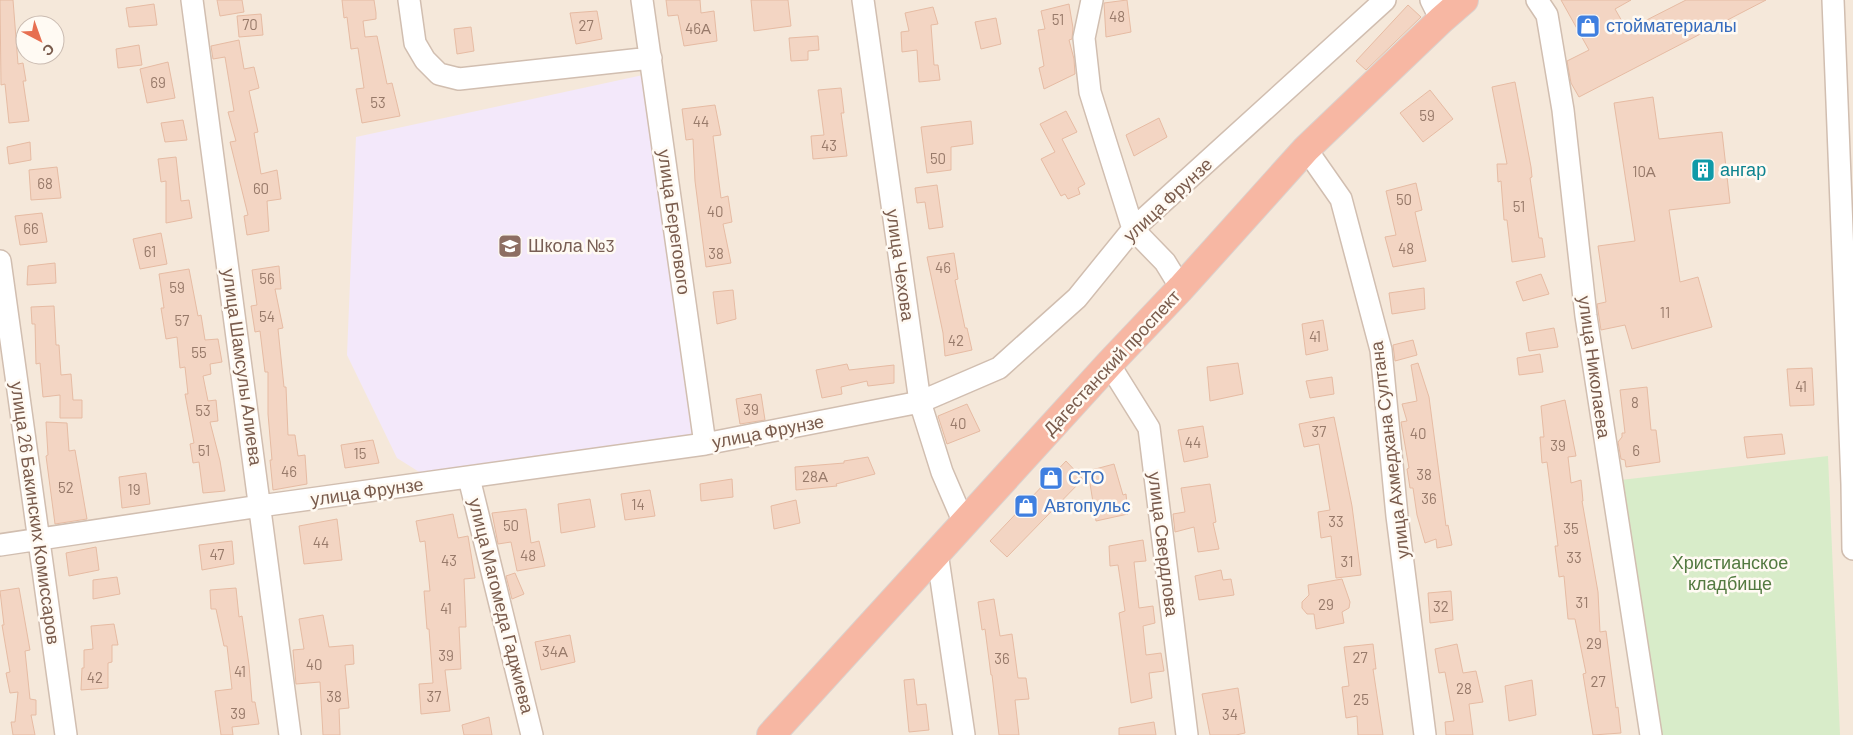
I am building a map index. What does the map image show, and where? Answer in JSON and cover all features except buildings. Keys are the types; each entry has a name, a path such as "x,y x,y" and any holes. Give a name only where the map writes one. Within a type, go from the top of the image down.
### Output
{"highway":[{"name":"Дагестанский проспект","path":"771,735 1306,149 1436,10 1464,0"}],"street":[{"name":"улица Шамсулы Алиева","path":"192,0 290,735"},
{"path":"409,0 415,43 425,60 439,74 459,79 651,58"},
{"name":"улица Берегового","path":"642,0 705,444"},
{"name":"улица Чехова","path":"863,0 920,402 942,472 964,523"},
{"path":"1092,0 1084,38 1090,92 1133,229 1165,262 1181,288"},
{"name":"улица Фрунзе","path":"0,545 260,506 705,444 920,402 998,368 1076,298 1133,229 1386,0"},
{"name":"улица Николаева","path":"1537,0 1547,15 1563,110 1586,316 1651,735"},
{"path":"1833,0 1848,223 1853,549"},
{"name":"улица Ахмедхана Султана","path":"1306,149 1341,199 1381,350 1397,516 1425,735"},
{"name":"улица 26 Бакинских Комиссаров","path":"0,262 66,735"},
{"name":"улица Свердлова","path":"1109,364 1149,428 1188,735"},
{"name":"улица Магомеда Гаджиева","path":"469,478 532,735"},
{"path":"937,552 964,735"}],"shaded area":[{"path":"0,0 1853,0 1853,735 0,735"},
{"name":"Школа №3","path":"643,75 699,441 443,487 397,458 347,355 356,137"}],"green space":[{"name":"Христианское кладбище","path":"1828,456 1840,735 1651,735 1612,481"}],"place":[{"name":"стойматериалы","path":"1588,26"},
{"name":"ангар","path":"1703,170"},
{"name":"Школа №3","path":"510,246"},
{"name":"СТО","path":"1051,478"},
{"name":"Автопульс","path":"1026,506"}]}
